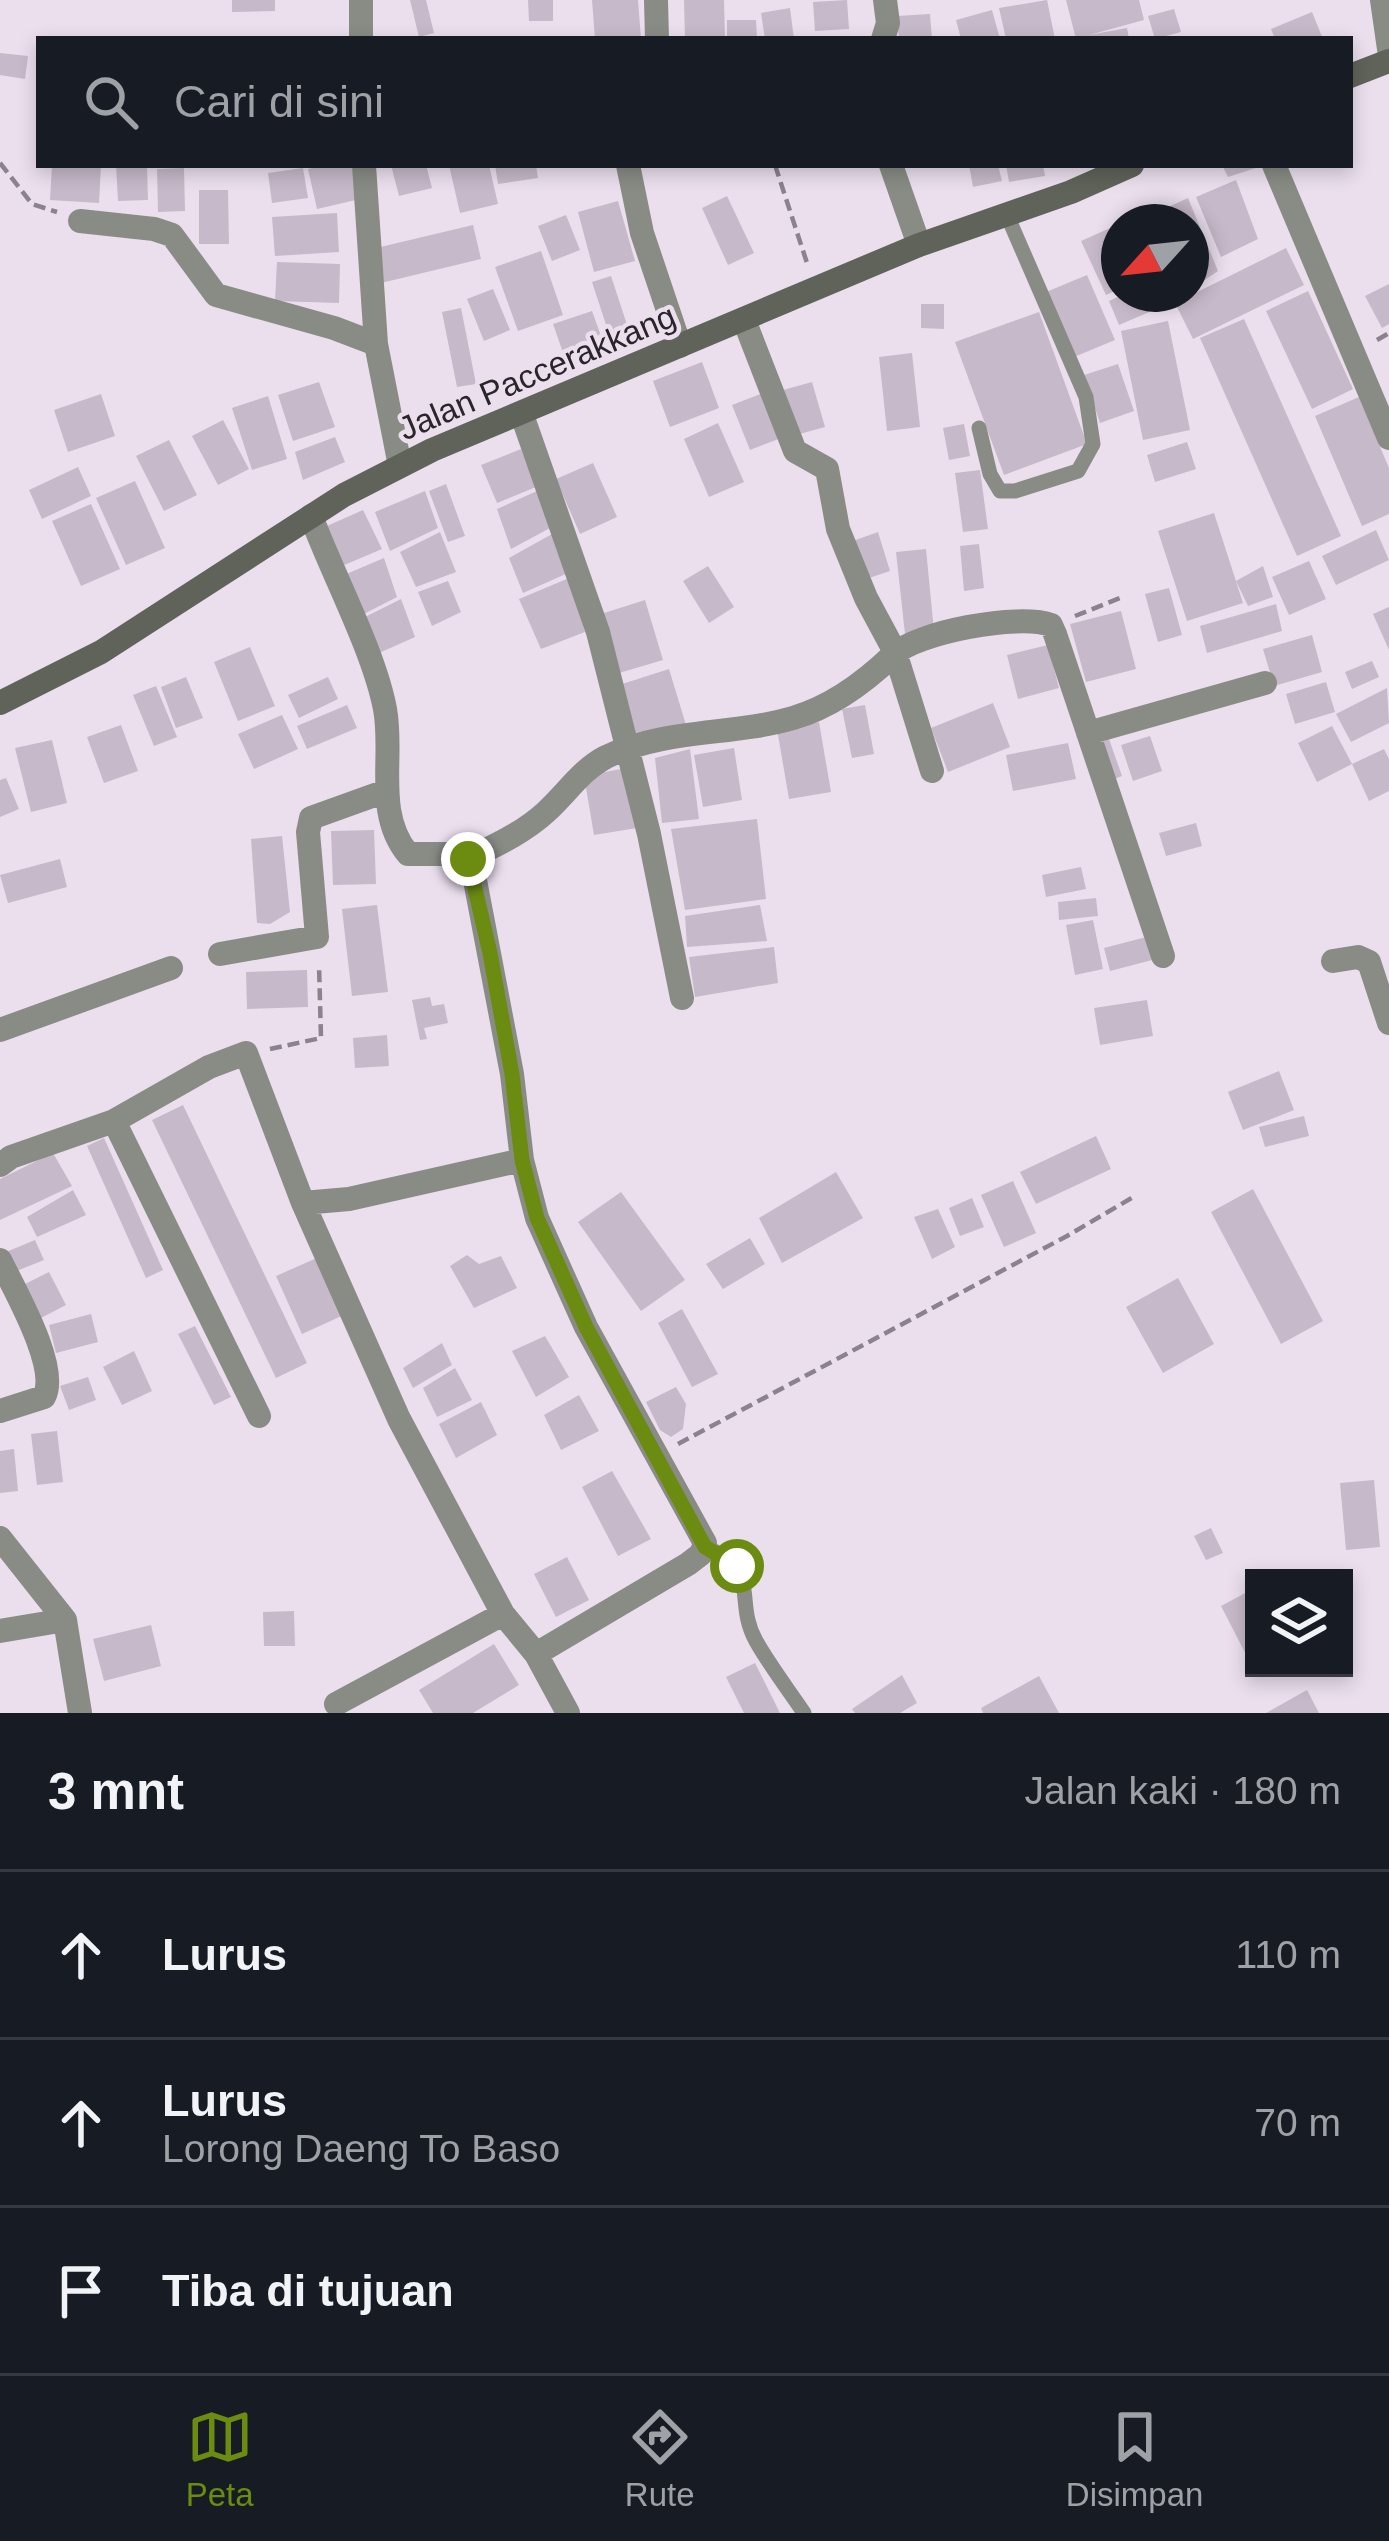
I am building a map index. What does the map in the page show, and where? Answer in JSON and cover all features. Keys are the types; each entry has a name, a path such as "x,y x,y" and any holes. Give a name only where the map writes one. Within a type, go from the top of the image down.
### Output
{"main road":[{"path":"1353,75 1389,61"},
{"name":"Jalan Paccerakkang","path":"0,703 101,652 310,516 400,466 919,245 1124,168"}],"street":[{"path":"361,0 362,36"},
{"path":"656,0 657,36"},
{"path":"884,36 886,0"},
{"path":"1382,0 1389,49"},
{"path":"364,168 376,344 400,466"},
{"path":"629,168 642,233 680,346"},
{"path":"892,168 919,245"},
{"path":"1275,168 1389,438"},
{"path":"80,221 172,235 216,295 376,344"},
{"path":"744,320 795,451 827,469 847,555 895,652 932,771"},
{"path":"522,415 598,632 629,748 682,998"},
{"path":"310,516 385,710 386,790 400,845 409,854 461,854 468,859 502,1014 522,1160 537,1218 562,1279 705,1547 688,1564 536,1654"},
{"path":"468,859 518,835 585,769 629,748 810,712 866,679 895,652 962,629 1004,620 1051,625 1162,956"},
{"path":"1088,734 1265,683"},
{"path":"220,954 318,935 308,832 311,818 386,790"},
{"path":"1333,961 1358,957 1369,962 1389,1023"},
{"path":"0,1030 171,968"},
{"path":"0,1165 114,1121 209,1066 248,1053 302,1203 399,1419 503,1614 536,1654 568,1713"},
{"path":"114,1121 259,1416"},
{"path":"302,1203 349,1199 522,1160"},
{"path":"0,1260 49,1380 44,1396 0,1411"},
{"path":"0,1538 65,1620 80,1713"},
{"path":"335,1704 503,1614"},
{"path":"0,1631 65,1620"}],"lane":[{"path":"979,428 990,474 1000,491 1015,491 1078,471 1093,445 1086,397 1007,215"},
{"path":"705,1547 737,1566 746,1588 754,1637 804,1713"}],"path":[{"path":"0,163 32,204 80,221"},
{"path":"776,168 815,289"},
{"path":"1051,625 1125,596"},
{"path":"248,1053 321,1038 318,935"},
{"path":"657,1455 1136,1196"}],"building":[{"path":"232,0 275,0 275,11 232,12"},
{"path":"410,0 426,0 434,33 419,36"},
{"path":"528,0 553,0 553,21 529,21"},
{"path":"592,0 638,0 641,36 595,36"},
{"path":"684,0 724,0 725,36 685,36"},
{"path":"847,0 849,29 815,31 813,2"},
{"path":"1047,0 1054,36 1005,36 999,8"},
{"path":"1066,0 1139,0 1144,20 1089,35 1127,28 1128,36 1075,36"},
{"path":"790,8 794,36 765,36 761,13"},
{"path":"1174,9 1181,32 1154,36 1148,16"},
{"path":"992,10 999,36 960,36 956,20"},
{"path":"1312,12 1322,36 1274,36 1271,29"},
{"path":"930,14 932,36 899,36 897,16"},
{"path":"727,20 756,20 757,36 727,36"},
{"path":"0,53 28,56 25,79 0,75"},
{"path":"52,168 101,168 99,203 50,200"},
{"path":"116,168 147,168 148,200 118,201"},
{"path":"184,168 185,211 158,212 157,169"},
{"path":"303,168 308,198 272,203 268,173"},
{"path":"353,168 360,199 317,209 308,169"},
{"path":"392,168 427,168 432,188 399,196"},
{"path":"450,168 490,168 498,204 460,213"},
{"path":"495,168 536,168 538,178 498,184"},
{"path":"970,168 999,168 1002,181 973,187"},
{"path":"1007,168 1044,168 1045,176 1009,182"},
{"path":"1224,168 1256,168 1228,177"},
{"path":"1236,180 1258,239 1221,257 1209,228 1209,204 1199,204 1196,197"},
{"path":"199,190 228,190 229,244 199,244"},
{"path":"727,196 754,253 728,265 702,208"},
{"path":"618,201 635,261 594,272 578,212"},
{"path":"337,213 339,252 275,256 272,217"},
{"path":"566,215 580,250 552,261 538,226"},
{"path":"473,225 481,259 381,283 372,249"},
{"path":"1101,232 1101,284 1081,241"},
{"path":"1286,248 1304,285 1193,339 1180,312 1209,312 1209,286"},
{"path":"1209,249 1218,271 1209,277"},
{"path":"541,251 563,315 518,331 495,267"},
{"path":"277,262 340,264 339,303 275,301"},
{"path":"1087,275 1115,340 1074,357 1046,292"},
{"path":"611,276 631,337 612,343 592,282"},
{"path":"1389,284 1389,324 1382,328 1365,296"},
{"path":"493,289 510,330 484,341 467,299"},
{"path":"1308,291 1353,389 1312,409 1266,311"},
{"path":"921,304 944,304 944,329 921,328"},
{"path":"461,308 476,384 457,387 442,312"},
{"path":"592,311 606,350 567,364 553,324"},
{"path":"1039,312 1087,444 1004,475 955,342"},
{"path":"1114,312 1149,312 1119,325"},
{"path":"1244,319 1341,536 1297,556 1200,338"},
{"path":"1168,321 1190,430 1143,440 1121,331"},
{"path":"912,353 920,427 887,431 879,357"},
{"path":"702,362 719,408 670,427 653,381"},
{"path":"1118,364 1134,411 1100,423 1084,375"},
{"path":"319,382 335,427 293,441 278,395"},
{"path":"812,382 825,427 796,435 783,390"},
{"path":"763,393 781,438 750,450 732,405"},
{"path":"101,394 115,436 68,452 54,410"},
{"path":"268,396 287,459 252,470 232,408"},
{"path":"1359,397 1389,468 1389,514 1362,526 1315,416"},
{"path":"223,420 249,469 218,485 192,436"},
{"path":"718,423 744,482 709,497 684,439"},
{"path":"964,424 970,456 949,460 943,428"},
{"path":"335,437 345,462 303,480 295,452"},
{"path":"169,440 197,495 164,511 136,456"},
{"path":"1187,442 1196,469 1155,482 1147,455"},
{"path":"521,449 536,487 497,503 481,465"},
{"path":"593,463 617,517 580,534 556,479"},
{"path":"78,467 91,496 42,519 29,490"},
{"path":"980,470 988,529 963,532 955,473"},
{"path":"135,481 165,548 126,565 96,498"},
{"path":"446,484 465,536 448,542 429,491"},
{"path":"425,491 438,528 390,551 375,512"},
{"path":"537,491 550,528 511,549 497,509"},
{"path":"91,504 120,569 81,586 52,521"},
{"path":"363,510 382,549 342,566 327,526"},
{"path":"1214,513 1243,603 1187,621 1158,531"},
{"path":"1376,530 1389,560 1336,585 1322,556"},
{"path":"440,532 456,572 416,587 400,552"},
{"path":"878,532 890,571 863,580 850,542"},
{"path":"552,534 568,573 523,593 509,558"},
{"path":"979,544 984,588 964,591 960,546"},
{"path":"926,549 934,631 905,634 896,552"},
{"path":"384,558 397,597 360,616 344,575"},
{"path":"1309,561 1326,599 1289,615 1272,577"},
{"path":"708,566 734,607 709,623 683,581"},
{"path":"1263,566 1273,597 1248,606 1236,581"},
{"path":"569,578 585,632 541,649 519,599"},
{"path":"448,581 461,612 432,626 418,592"},
{"path":"1169,588 1182,635 1158,642 1145,594"},
{"path":"401,599 415,637 379,653 361,619"},
{"path":"645,600 663,660 619,673 601,614"},
{"path":"1276,604 1282,631 1207,653 1200,626"},
{"path":"1389,607 1389,650 1373,614"},
{"path":"1121,611 1136,669 1086,682 1070,624"},
{"path":"1312,635 1322,672 1274,686 1263,649"},
{"path":"1048,645 1059,688 1018,699 1007,655"},
{"path":"250,647 275,706 238,721 214,662"},
{"path":"1372,661 1379,677 1352,689 1345,672"},
{"path":"669,669 686,725 635,736 619,685"},
{"path":"186,677 203,718 176,728 161,687"},
{"path":"328,677 338,699 299,718 288,695"},
{"path":"1326,682 1335,712 1295,724 1286,694"},
{"path":"156,686 177,737 154,746 133,695"},
{"path":"1387,688 1389,723 1351,742 1336,714"},
{"path":"993,703 1010,747 948,772 931,728"},
{"path":"347,705 357,728 307,749 297,726"},
{"path":"865,705 874,754 852,758 842,709"},
{"path":"282,715 298,749 254,769 238,734"},
{"path":"819,722 831,792 789,799 777,729"},
{"path":"121,725 138,771 104,783 87,737"},
{"path":"1332,726 1352,764 1317,782 1298,743"},
{"path":"1150,736 1162,771 1133,781 1121,745"},
{"path":"1109,739 1122,776 1109,781 1095,744"},
{"path":"52,740 67,803 31,812 15,748"},
{"path":"1068,743 1076,779 1013,791 1006,755"},
{"path":"734,748 742,800 703,807 694,755"},
{"path":"690,749 699,819 662,823 655,758"},
{"path":"1384,749 1389,759 1389,791 1369,801 1352,764"},
{"path":"626,768 637,828 594,835 584,776"},
{"path":"6,778 19,809 0,817 0,780"},
{"path":"757,819 766,899 685,910 671,829"},
{"path":"1196,823 1202,846 1166,856 1159,833"},
{"path":"374,830 376,884 333,885 331,831"},
{"path":"282,836 290,912 270,924 257,923 251,839"},
{"path":"60,859 67,887 8,903 0,875"},
{"path":"1081,867 1086,889 1046,897 1042,875"},
{"path":"1096,898 1098,916 1059,920 1058,902"},
{"path":"377,905 388,992 352,996 342,909"},
{"path":"760,905 767,941 687,947 685,916"},
{"path":"1093,920 1103,969 1075,975 1066,925"},
{"path":"1150,936 1156,959 1110,971 1104,948"},
{"path":"774,947 778,983 695,997 689,957"},
{"path":"307,970 308,1007 247,1009 246,972"},
{"path":"430,997 432,1006 444,1004 448,1023 424,1028 427,1039 420,1040 412,1000"},
{"path":"1147,1000 1153,1036 1100,1045 1094,1008"},
{"path":"387,1035 389,1066 355,1068 353,1038"},
{"path":"1279,1071 1294,1110 1243,1130 1228,1092"},
{"path":"183,1105 307,1363 276,1378 152,1120"},
{"path":"1304,1116 1309,1136 1265,1147 1259,1127"},
{"path":"1096,1136 1111,1169 1036,1204 1020,1172"},
{"path":"104,1138 163,1270 146,1278 87,1146"},
{"path":"53,1153 72,1186 0,1220 0,1179"},
{"path":"836,1172 863,1218 782,1263 759,1218"},
{"path":"1013,1181 1036,1233 1004,1247 981,1195"},
{"path":"1253,1189 1323,1321 1281,1344 1211,1212"},
{"path":"73,1190 86,1215 37,1237 27,1217"},
{"path":"621,1192 685,1280 641,1311 578,1222"},
{"path":"972,1198 984,1227 960,1236 949,1208"},
{"path":"938,1209 955,1247 932,1259 914,1217"},
{"path":"750,1238 765,1264 723,1289 706,1264"},
{"path":"35,1240 44,1260 14,1272 6,1252"},
{"path":"467,1255 479,1264 501,1256 517,1288 474,1308 450,1266"},
{"path":"319,1257 346,1314 302,1334 276,1276"},
{"path":"49,1272 66,1305 35,1321 19,1287"},
{"path":"1178,1278 1214,1344 1163,1373 1126,1307"},
{"path":"682,1309 718,1374 692,1387 658,1323"},
{"path":"91,1314 98,1342 56,1353 49,1325"},
{"path":"195,1326 231,1397 214,1405 178,1334"},
{"path":"545,1336 569,1377 536,1397 512,1351"},
{"path":"442,1343 452,1365 413,1388 403,1368"},
{"path":"134,1351 152,1391 122,1405 103,1367"},
{"path":"455,1368 472,1400 437,1417 423,1388"},
{"path":"88,1377 96,1400 69,1410 60,1386"},
{"path":"676,1387 686,1404 683,1429 671,1437 660,1430 646,1402"},
{"path":"579,1395 599,1431 561,1450 544,1415"},
{"path":"481,1402 497,1435 456,1458 439,1424"},
{"path":"57,1431 63,1482 37,1485 31,1434"},
{"path":"14,1449 18,1491 0,1493 0,1451"},
{"path":"612,1471 651,1539 618,1556 582,1487"},
{"path":"1374,1480 1380,1547 1346,1550 1340,1483"},
{"path":"1211,1528 1223,1553 1206,1560 1194,1536"},
{"path":"567,1557 589,1600 556,1617 534,1574"},
{"path":"1245,1593 1245,1653 1221,1606"},
{"path":"294,1611 295,1646 264,1646 263,1612"},
{"path":"151,1625 161,1666 104,1681 93,1639"},
{"path":"494,1644 519,1685 473,1713 433,1713 419,1690"},
{"path":"755,1663 780,1713 744,1713 726,1677"},
{"path":"902,1675 917,1703 900,1713 855,1713 852,1709"},
{"path":"1039,1676 1059,1713 983,1713 981,1708"},
{"path":"1307,1690 1319,1713 1266,1713"}],"route":[{"path":"468,859 490,953 522,1160 537,1218 586,1327 705,1547 737,1566"}]}
